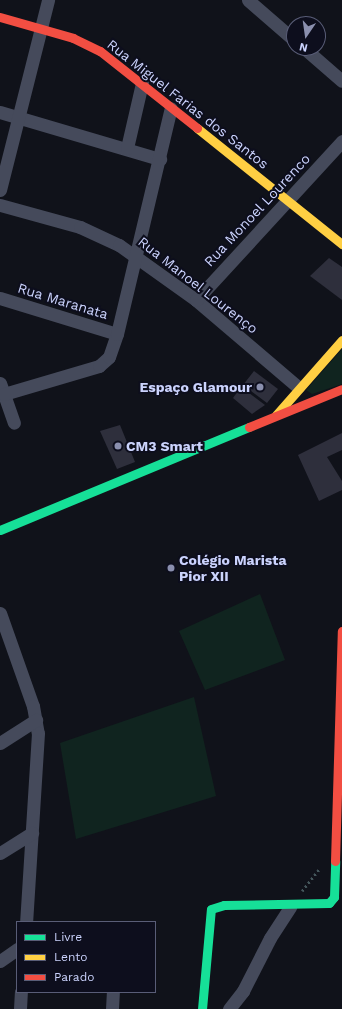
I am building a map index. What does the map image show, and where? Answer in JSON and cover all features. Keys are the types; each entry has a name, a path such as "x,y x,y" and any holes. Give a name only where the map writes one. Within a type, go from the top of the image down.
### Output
{"street":[{"path":"0,190 20,117 40,28 48,0"},
{"path":"248,0 286,33"},
{"name":"Rua Miguel Farias dos Santos","path":"0,17 40,28 87,44 142,83 171,108 342,244"},
{"path":"314,56 342,80"},
{"path":"126,148 142,83"},
{"path":"14,423 2,389 99,366 109,357 117,334 171,108"},
{"path":"0,112 160,158"},
{"name":"Rua Monoel Lourenco","path":"196,300 342,141"},
{"name":"Rua Manoel Lourenço","path":"0,204 80,227 102,236 136,256 196,300 298,387"},
{"name":"Rua Maranata","path":"0,298 117,334"},
{"path":"276,415 298,387 342,340"},
{"path":"0,530 342,389"},
{"path":"0,613 4,636 36,720 38,750 26,921"},
{"path":"202,1009 209,912 214,907 224,905 290,907 329,903 339,887 342,631"},
{"path":"0,743 36,720"},
{"path":"0,853 32,833"},
{"path":"229,1009 243,991 270,938 290,907"},
{"path":"0,961 16,950"},
{"path":"20,1009 21,993"},
{"path":"112,1009 113,993"}],"path":[{"path":"290,907 323,864"}],"green space":[{"path":"342,349 342,384 312,394 306,390"},
{"path":"260,594 285,660 205,690 179,631"},
{"path":"194,697 216,796 76,839 60,743"}],"building":[{"path":"329,258 342,267 342,300 310,276"},
{"name":"Espaço Glamour","path":"254,371 278,389 267,403 243,385"},
{"path":"241,387 265,405 252,414 233,398"},
{"name":"CM3 Smart","path":"120,425 135,462 117,469 100,431"},
{"path":"342,433 342,450 327,457 342,481 342,490 319,501 298,455"}],"traffic: fast":[{"path":"0,530 249,427"},
{"path":"202,1009 211,909 224,905 329,903 334,897 335,861"}],"traffic: slow":[{"path":"197,128 342,244"},
{"path":"276,415 342,340"}],"traffic: jam":[{"path":"0,17 73,38 100,51 197,128"},
{"path":"249,427 342,389"},
{"path":"335,861 342,631"}],"place":[{"name":"Espaço Glamour","path":"260,387"},
{"name":"CM3 Smart","path":"118,446"},
{"name":"Colégio Marista Pior XII","path":"171,568"}]}
